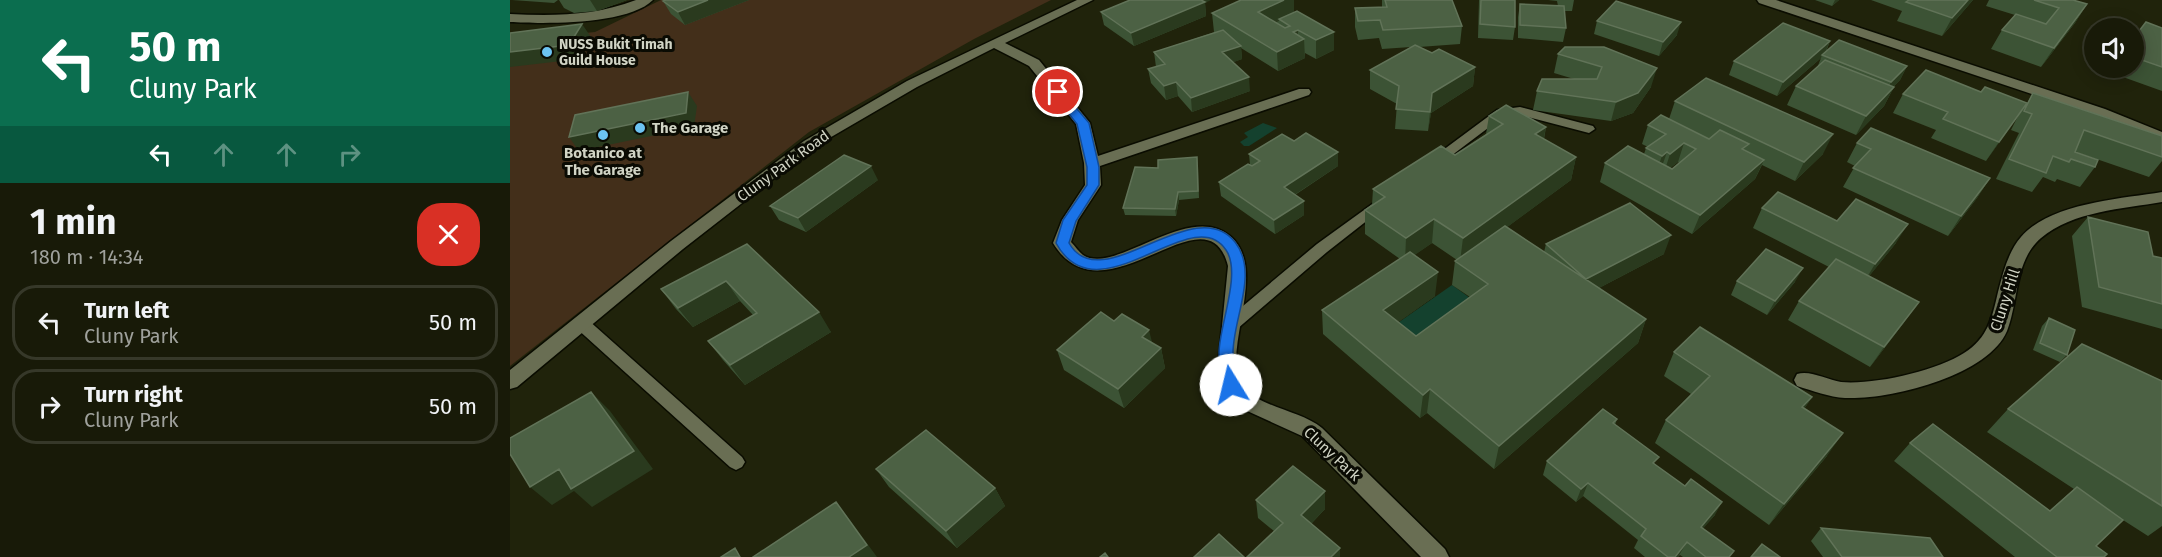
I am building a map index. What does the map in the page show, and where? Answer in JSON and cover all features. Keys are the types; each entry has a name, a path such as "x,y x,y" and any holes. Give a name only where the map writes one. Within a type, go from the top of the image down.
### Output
{"street":[{"path":"510,18 557,20 598,18 647,0"},
{"name":"Cluny Park Road","path":"510,381 677,245 809,144 912,84 1087,0"},
{"path":"1763,0 2100,112 2143,128 2162,138"},
{"name":"Cluny Park","path":"994,43 1034,63 1083,123 1092,163 1093,185 1070,220 1062,243 1069,254 1080,262 1094,266 1145,252 1181,236 1203,232 1219,236 1229,243 1236,254 1239,273 1226,353 1231,385 1244,399 1304,426 1437,557"},
{"path":"1092,163 1304,92"},
{"name":"Cluny Hill","path":"1804,381 1844,391 1891,386 1965,362 1983,351 1997,331 2004,300 2023,246 2036,234 2053,222 2079,214 2162,197"}],"lane":[{"path":"1423,170 1501,113 1520,111 1589,129"},
{"path":"1231,325 1322,248 1395,191"},
{"path":"581,323 736,462"}],"shaded area":[{"path":"661,0 1051,0 974,39 809,132 510,366 510,40 595,32"},
{"path":"1263,123 1277,128 1249,146 1244,146 1240,142 1248,137 1244,133"},
{"path":"1452,285 1484,308 1414,360 1382,334"}],"building":[{"path":"708,0 678,12 663,1"},
{"path":"1130,0 1201,0 1205,2 1131,33 1101,12"},
{"path":"1241,0 1284,0 1258,12 1285,28 1290,26 1279,19 1297,11 1334,32 1316,40 1298,30 1293,32 1304,39 1277,52 1212,13"},
{"path":"1385,0 1452,0 1462,26 1383,30 1380,20 1358,21 1355,8 1387,7"},
{"path":"1481,0 1515,0 1515,27 1480,24"},
{"path":"1909,0 1968,0 1952,18 1906,2"},
{"path":"2034,0 2073,0 2087,4 2054,48 2002,30 2016,14 2046,24 2059,8"},
{"path":"1616,1 1681,22 1663,42 1597,21"},
{"path":"1520,4 1564,6 1566,28 1520,25"},
{"path":"2146,22 2162,28 2162,67 2144,61 2144,25"},
{"path":"1783,23 1830,41 1783,82 1734,61"},
{"path":"582,24 569,45 510,52 510,33"},
{"path":"1223,30 1241,46 1222,52 1249,77 1191,98 1176,82 1164,86 1148,69 1165,64 1154,52"},
{"path":"1839,40 1907,66 1891,82 1822,55"},
{"path":"1415,45 1432,53 1439,49 1475,67 1432,93 1430,112 1396,109 1399,86 1370,70"},
{"path":"1565,47 1604,47 1657,68 1638,93 1616,102 1537,91 1542,79 1597,79 1602,67 1558,54"},
{"path":"1825,60 1894,87 1866,116 1796,86"},
{"path":"1926,70 1981,92 1985,87 2027,103 1999,142 1943,119 1948,112 1903,94"},
{"path":"1706,78 1833,134 1804,162 1675,101"},
{"path":"688,92 686,113 569,137 575,115"},
{"path":"2033,93 2162,136 2162,157 2084,130 2075,152 2098,160 2095,167 2053,156 2046,173 2009,159 2032,114 2024,111"},
{"path":"1506,105 1546,127 1535,134 1576,157 1463,238 1434,219 1406,238 1365,210 1385,197 1373,189 1441,146 1455,155 1503,124 1489,116"},
{"path":"1661,115 1709,139 1720,130 1749,144 1742,149 1764,160 1700,215 1605,163 1628,146 1672,169 1696,149 1684,143 1670,154 1667,152 1662,156 1646,148 1666,134 1648,125"},
{"path":"1871,128 1990,178 1961,216 1853,168 1871,149 1857,143"},
{"path":"1306,133 1338,152 1284,187 1304,201 1274,220 1219,182 1248,164 1252,166 1260,161 1249,154 1282,134 1294,141"},
{"path":"844,155 871,166 798,218 770,206"},
{"path":"1197,157 1198,191 1178,192 1175,209 1123,208 1135,167 1158,168 1158,160"},
{"path":"1778,192 1837,221 1856,199 1908,224 1875,264 1762,208"},
{"path":"1630,203 1671,235 1586,279 1546,244"},
{"path":"2088,217 2148,232 2153,256 2162,258 2162,304 2099,287"},
{"path":"1505,226 1646,319 1499,446 1430,389 1423,395 1322,310 1410,252 1438,272 1383,310 1416,336 1488,284 1455,261"},
{"path":"747,244 819,312 730,365 708,341 757,313 726,281 678,308 661,289"},
{"path":"1766,249 1803,268 1775,301 1737,281"},
{"path":"1836,259 1919,302 1884,347 1799,301"},
{"path":"1101,312 1114,321 1122,314 1149,330 1142,337 1161,348 1118,389 1057,350"},
{"path":"2049,318 2075,330 2067,355 2040,343"},
{"path":"1700,327 1812,397 1802,407 1843,433 1784,504 1666,420 1710,376 1674,352"},
{"path":"2082,344 2162,381 2162,506 2008,409"},
{"path":"591,392 634,451 571,489 559,469 530,487 510,454 510,438"},
{"path":"1603,409 1617,419 1613,423 1659,457 1653,463 1685,486 1691,479 1722,502 1701,527 1734,551 1729,557 1706,557 1687,542 1675,557 1668,557 1641,536 1646,529 1588,483 1581,489 1547,461"},
{"path":"1933,424 2050,511 2077,487 2123,520 2096,546 2107,554 2104,557 2057,557 1910,443"},
{"path":"926,430 995,488 946,531 876,469"},
{"path":"1293,466 1325,491 1301,515 1340,548 1331,557 1247,557 1283,523 1256,500"},
{"path":"836,502 867,545 849,557 753,557"},
{"path":"1821,528 1930,538 1943,557 1842,557"},
{"path":"1219,534 1244,557 1194,557"},
{"path":"1762,544 1780,557 1751,557"},
{"path":"735,548 740,557 721,557"}],"place":[{"name":"NUSS Bukit Timah Guild House","path":"547,52"},
{"name":"The Garage","path":"640,128"},
{"name":"Botanico at The Garage","path":"603,135"}],"route":[{"path":"1058,92 1083,123 1093,167 1093,185 1070,220 1062,243 1075,260 1094,266 1145,252 1181,236 1203,232 1219,236 1229,243 1236,254 1239,273 1226,353 1231,385"}]}
